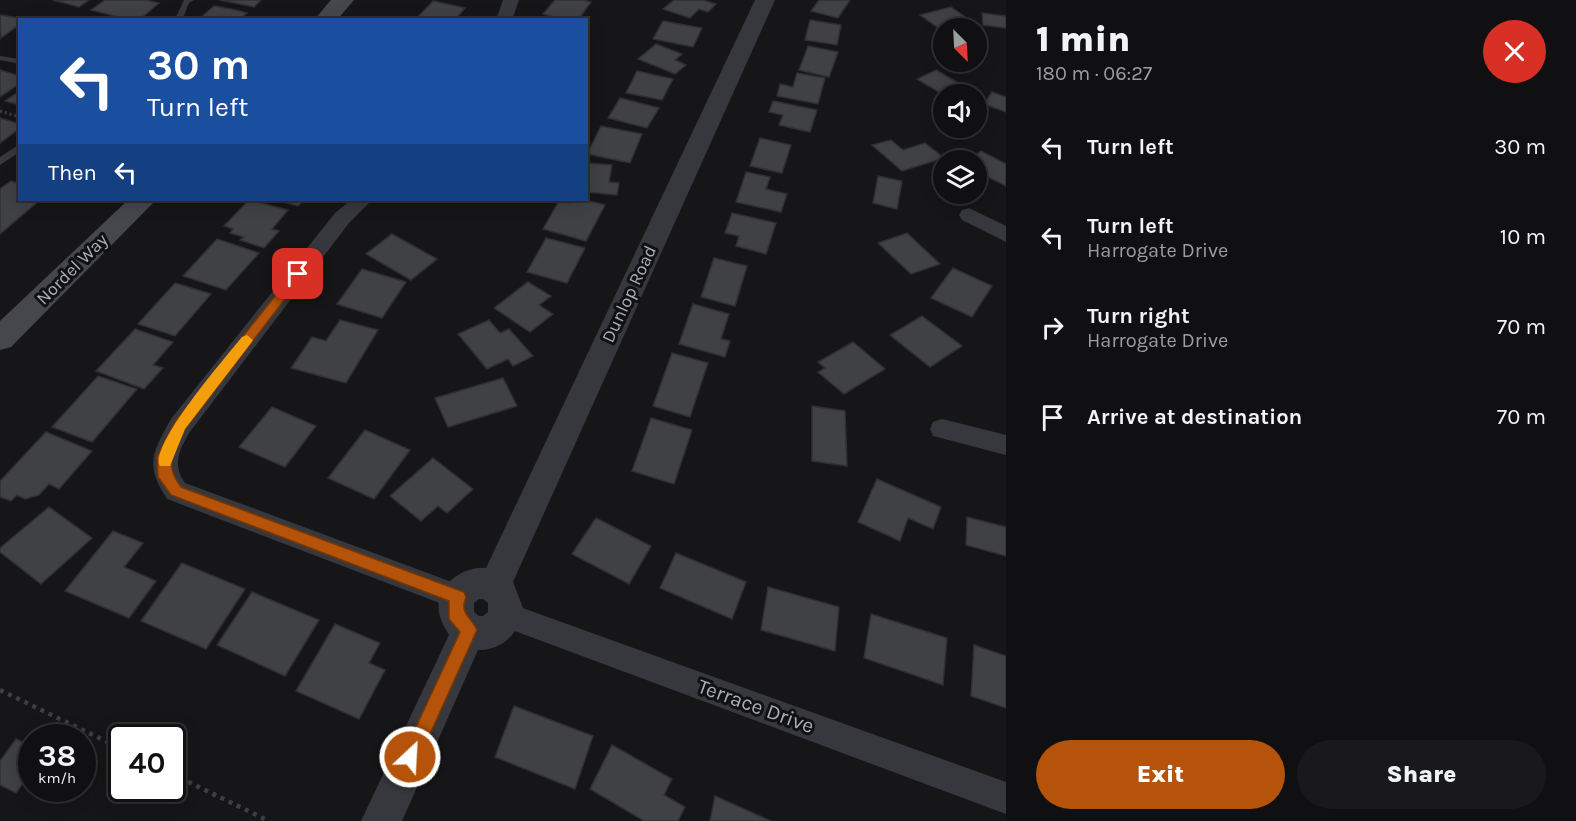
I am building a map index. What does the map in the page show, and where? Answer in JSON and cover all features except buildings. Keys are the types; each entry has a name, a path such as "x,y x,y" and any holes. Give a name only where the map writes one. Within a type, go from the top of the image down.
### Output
{"main road":[{"path":"327,18 343,0"},
{"name":"Nordel Way","path":"6,329 142,201"}],"street":[{"path":"505,18 511,0"},
{"name":"Dunlop Road","path":"500,601 765,0"},
{"path":"361,201 342,218 180,426 164,457 165,477 176,491 464,613 487,632 496,628 500,601"},
{"path":"969,215 1006,235"},
{"path":"942,429 1006,445"},
{"name":"Terrace Drive","path":"500,601 1006,798"},
{"path":"381,821 464,613"}],"lane":[{"path":"178,18 186,0"},
{"path":"0,58 18,62"},
{"path":"0,162 18,148"}],"path":[{"path":"0,111 18,116"},
{"path":"0,690 108,742"},
{"path":"186,781 269,821"}],"slow traffic":[{"path":"165,462 164,457 180,426 247,340"}],"route":[{"path":"298,274 180,426 164,457 165,477 176,491 458,597 455,604 457,619 469,630 410,757"}]}
